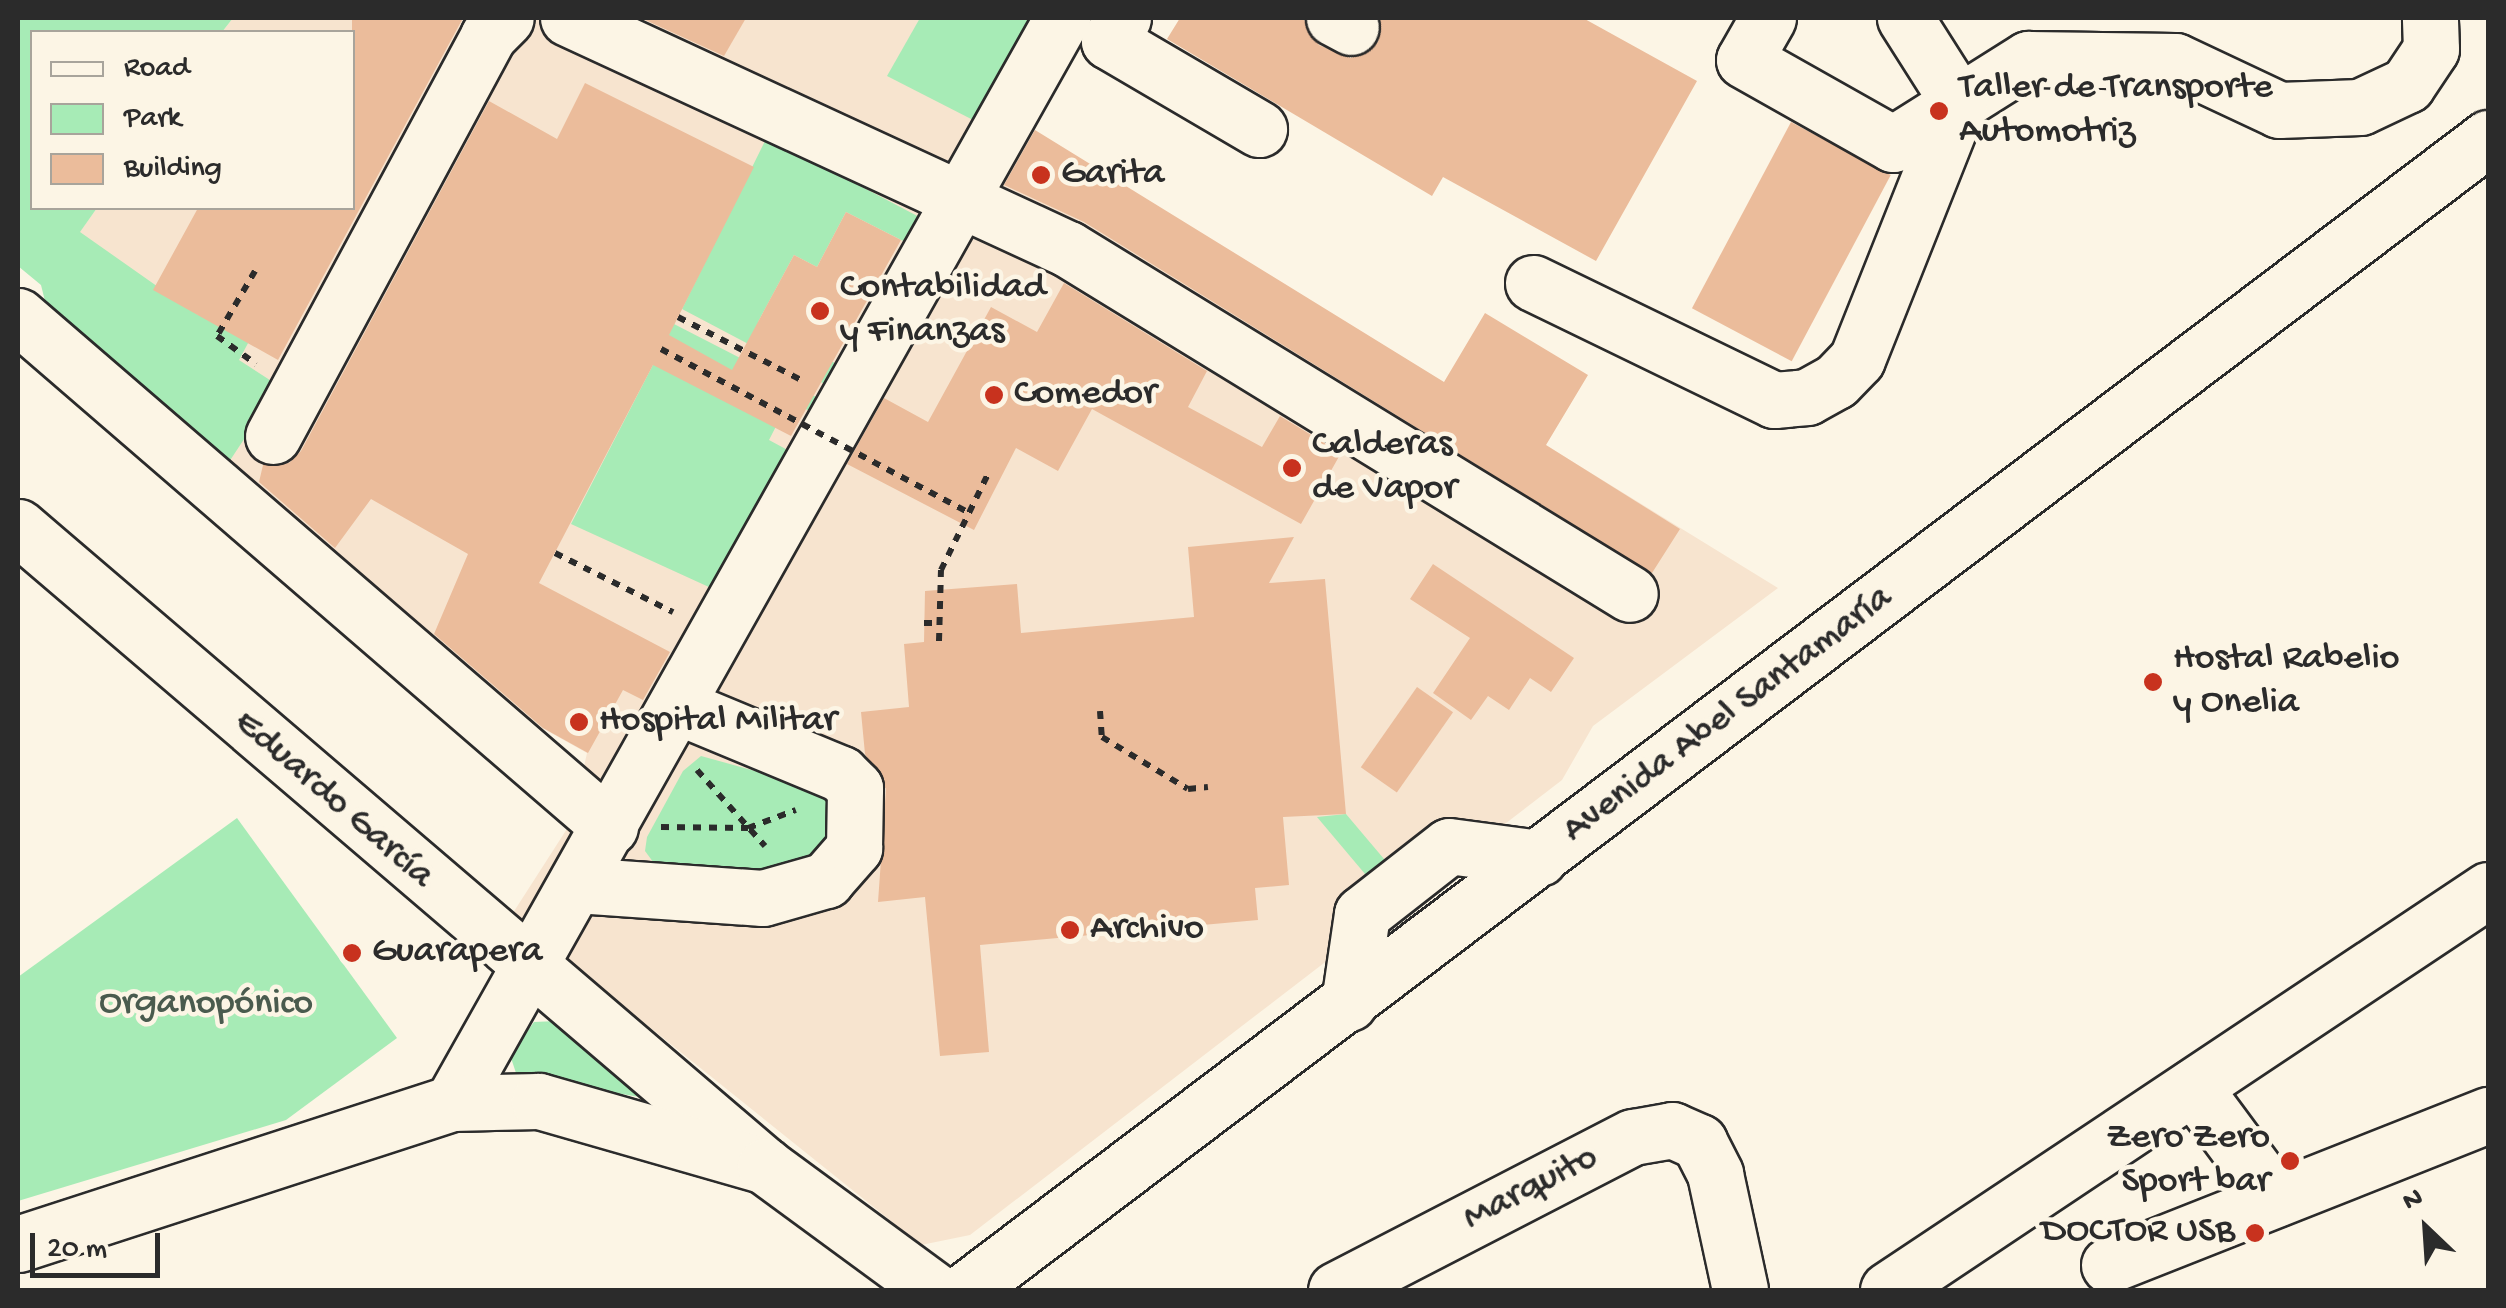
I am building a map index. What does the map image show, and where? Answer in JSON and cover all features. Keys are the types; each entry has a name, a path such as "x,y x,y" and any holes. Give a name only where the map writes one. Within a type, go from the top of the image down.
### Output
{"street":[{"path":"285,415 488,36 506,18"},
{"path":"568,18 958,204 1068,249 1630,594"},
{"path":"452,1103 672,720 1062,18"},
{"path":"1122,18 1109,41 1259,129"},
{"path":"1768,18 1744,60 1893,144 2028,59 2175,61 2280,110 2360,107 2407,85 2431,49 2430,18"},
{"path":"1905,18 1959,103"},
{"path":"1532,282 1774,400 1807,397 1857,359 1959,103"},
{"name":"Avenida Abel Santamaría","path":"966,1290 2488,138"},
{"path":"18,316 610,827"},
{"name":"Eduardo García","path":"18,527 529,970 765,1166 934,1290"},
{"path":"577,885 763,898 805,892 854,848 855,788 820,763 672,720"},
{"path":"1888,1290 2488,890"},
{"path":"2193,1086 2276,1199"},
{"path":"18,1244 452,1103 540,1101 765,1166"},
{"path":"2109,1265 2488,1115"},
{"name":"Marquito","path":"1336,1290 1633,1136 1672,1130 1699,1142 1716,1174 1740,1290"}],"path":[{"path":"255,271 217,336 285,415"},
{"path":"678,317 848,404"},
{"path":"661,350 967,512"},
{"path":"938,641 941,570 988,474"},
{"path":"555,553 719,635"},
{"path":"924,623 938,623"},
{"path":"1100,711 1102,736 1188,789 1208,787"},
{"path":"672,720 748,828 805,892"},
{"path":"610,827 748,828 855,788"}],"shaded area":[{"path":"233,18 1069,18 1030,128 1778,588 1593,726 1562,780 970,1235 921,1245 511,916 572,821 587,753 454,679 41,285 96,210 355,210 355,30 224,30"}],"green space":[{"path":"18,18 233,18 224,30 30,30 30,210 96,210 80,232 198,315 285,274 239,360 279,386 225,468 49,317 41,285 18,266"},
{"path":"920,18 1039,18 977,122 887,76"},
{"path":"767,137 925,220 911,245 846,212 817,267 794,255 758,322 846,369 834,389 682,309"},
{"path":"674,324 824,401 816,414 789,401 769,440 795,454 722,593 571,524"},
{"path":"701,756 835,793 846,825 791,884 659,870 645,851 647,837 683,771"},
{"path":"1346,814 1395,872 1376,887 1317,817"},
{"name":"Organopónico","path":"237,818 397,1038 286,1120 18,1201 18,977"},
{"path":"557,1021 657,1100 517,1076 510,1055 534,1022"}],"building":[{"path":"352,18 463,18 278,360 153,290 197,210 355,210"},
{"path":"641,18 746,18 724,56"},
{"path":"1180,18 1303,18 1319,45 1351,58 1378,42 1380,18 1583,18 1697,81 1596,261 1443,177 1432,196 1167,39"},
{"path":"585,83 754,167 669,335 732,370 794,255 817,267 846,212 901,240 791,436 653,365 539,583 670,652 643,700 623,690 588,753 543,728 434,634 468,554 371,499 335,548 259,482 263,465 289,463 301,451 489,101 557,139"},
{"path":"1791,122 1891,175 1792,361 1692,308"},
{"path":"1035,130 1444,382 1485,313 1588,375 1546,445 1680,529 1652,573 1084,222 1004,185"},
{"path":"1064,283 1207,371 1188,407 1262,447 1280,416 1341,453 1301,524 1092,409 1058,471 1016,448 974,530 847,464 884,398 928,422 991,307 1037,332"},
{"path":"1294,537 1269,583 1325,579 1346,814 1283,817 1289,885 1255,888 1258,920 980,945 989,1052 940,1056 925,897 878,902 886,789 865,754 861,712 909,707 904,644 924,642 925,591 1017,584 1021,633 1194,617 1188,547"},
{"path":"1433,564 1574,658 1551,692 1530,678 1509,710 1488,696 1471,720 1433,693 1470,638 1410,599"},
{"path":"1417,687 1453,712 1397,793 1361,767"}],"place":[{"name":"Taller de Transporte Automotriz","path":"1939,111"},
{"name":"Garita","path":"1041,175"},
{"name":"Contabilidad y Finanzas","path":"820,311"},
{"name":"Comedor","path":"994,395"},
{"name":"Calderas de Vapor","path":"1292,468"},
{"name":"Hostal Rabelio y Onelia","path":"2153,682"},
{"name":"Hospital Militar","path":"579,722"},
{"name":"Archivo","path":"1070,930"},
{"name":"Guarapera","path":"352,953"},
{"name":"Zero Zero Sport bar","path":"2290,1161"},
{"name":"DOCTOR USB","path":"2255,1233"}]}
